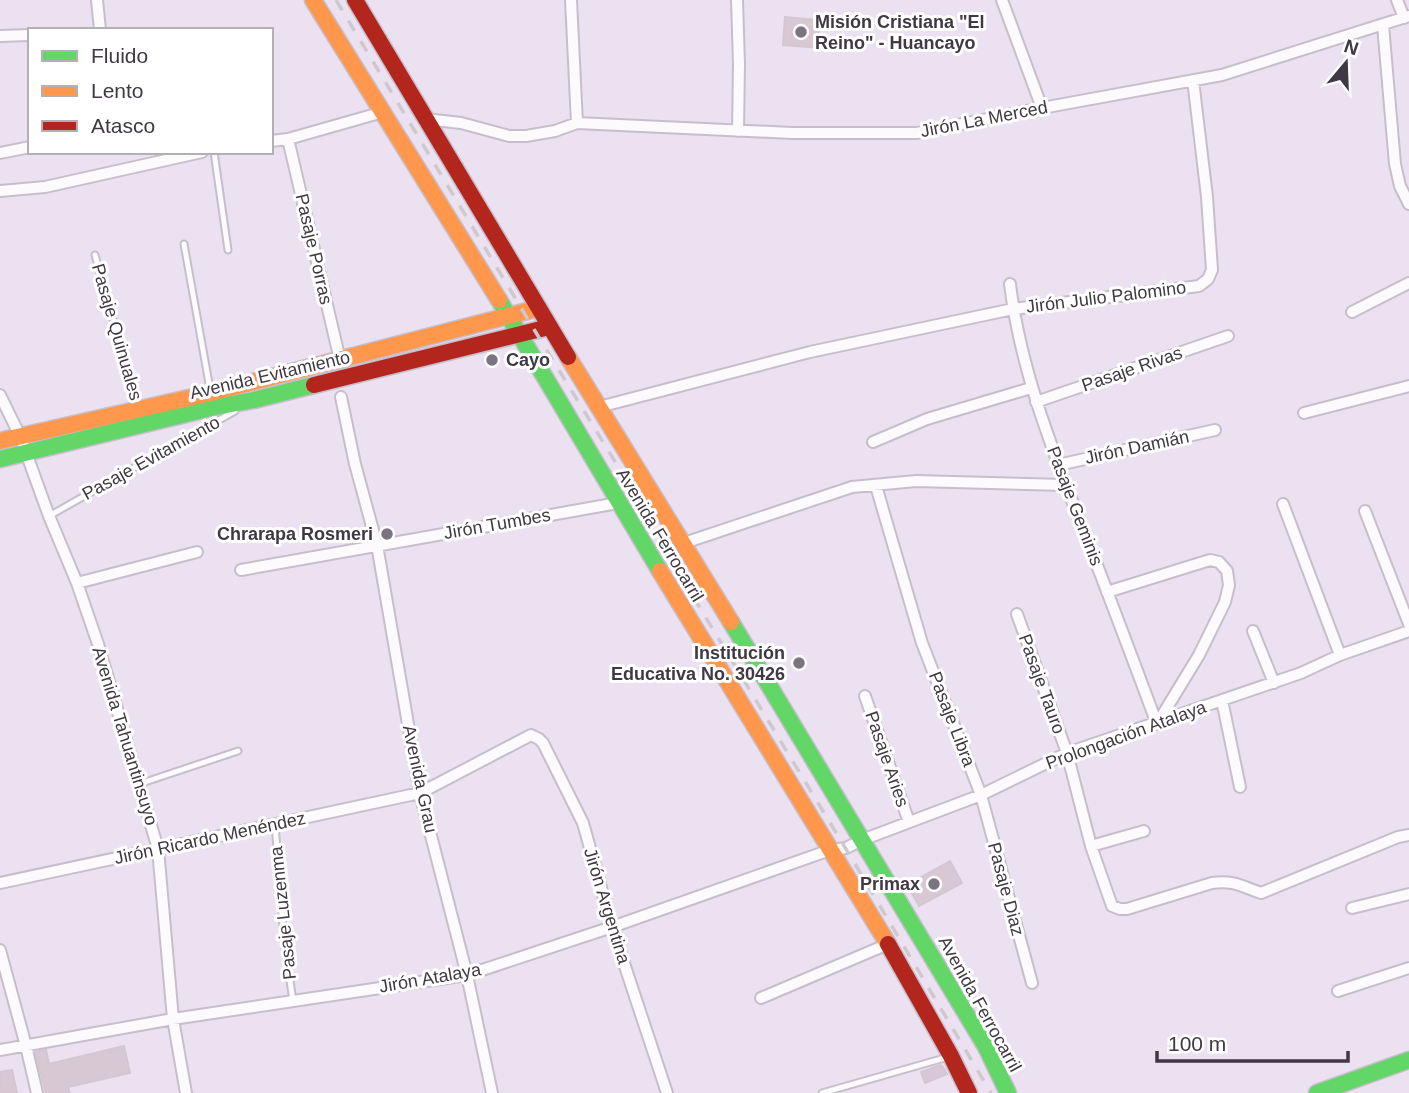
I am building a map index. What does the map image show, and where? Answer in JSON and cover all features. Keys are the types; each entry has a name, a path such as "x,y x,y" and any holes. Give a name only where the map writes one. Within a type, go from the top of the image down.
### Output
{"main road":[{"name":"Avenida Ferrocarril","path":"313,0 509,316 618,503 838,849 969,1093"},
{"name":"Avenida Ferrocarril","path":"355,0 549,327 684,543 986,1047 1008,1093"},
{"name":"Avenida Evitamiento","path":"0,441 211,393 538,308"},
{"name":"Avenida Evitamiento","path":"0,459 549,327"},
{"path":"1317,1093 1409,1060"}],"street":[{"path":"97,0 100,28"},
{"path":"571,0 577,123"},
{"path":"737,0 738,131"},
{"path":"1002,0 1042,108"},
{"path":"1397,0 1407,17"},
{"name":"Jirón La Merced","path":"426,119 461,123 509,136 555,131 577,123 792,133 917,133 1222,75 1407,17"},
{"path":"1383,25 1395,164 1400,186 1409,204"},
{"path":"0,36 28,35"},
{"name":"Jirón Julio Palomino","path":"599,407 810,352 1013,309 1199,286 1208,279 1212,271 1207,197 1193,80"},
{"path":"273,141 383,112"},
{"name":"Pasaje Porras","path":"288,139 340,360"},
{"path":"0,153 28,147"},
{"path":"0,191 45,187 193,154"},
{"path":"1352,312 1409,283"},
{"name":"Pasaje Geminis","path":"1010,284 1031,388 1157,723"},
{"name":"Pasaje Rivas","path":"1036,402 1228,336"},
{"path":"1304,413 1409,386"},
{"path":"873,442 928,419 1031,388"},
{"name":"Avenida Tahuantinsuyo","path":"0,395 20,436 24,453 77,583 158,849 173,1019 186,1093"},
{"name":"Avenida Grau","path":"341,397 355,464 377,545 420,793 467,975 492,1093"},
{"name":"Jirón Damián","path":"1058,464 1215,430"},
{"path":"684,543 852,487 916,481 1066,485"},
{"name":"Pasaje Libra","path":"876,486 922,643 981,795"},
{"name":"Jirón Tumbes","path":"241,570 618,503"},
{"path":"1283,504 1340,655"},
{"path":"1365,511 1409,624"},
{"path":"77,583 197,552"},
{"path":"1107,592 1210,560 1219,562 1227,571 1229,585 1225,603 1199,655 1157,723"},
{"name":"Pasaje Tauro","path":"1017,614 1067,753 1091,846 1112,906 1127,909 1225,881 1261,892 1409,835"},
{"path":"1252,631 1274,683"},
{"name":"Prolongación Atalaya","path":"838,849 981,795 1067,753 1274,683 1340,655 1409,631"},
{"name":"Pasaje Aries","path":"865,696 909,822"},
{"path":"1222,700 1240,788"},
{"name":"Jirón Argentina","path":"526,737 531,735 543,743 583,823 612,927 667,1093"},
{"name":"Jirón Ricardo Menéndez","path":"0,883 420,793 526,737"},
{"name":"Pasaje Diaz","path":"981,795 1032,983"},
{"path":"1091,846 1144,831"},
{"name":"Jirón Atalaya","path":"0,1050 173,1019 467,975 838,849"},
{"path":"1352,908 1409,894"},
{"path":"761,998 888,944"},
{"path":"0,950 37,1093"},
{"path":"1338,991 1409,968"}],"lane":[{"path":"214,154 228,250"},
{"path":"184,244 211,393"},
{"name":"Pasaje Quinuales","path":"95,255 139,410"},
{"name":"Pasaje Evitamiento","path":"49,516 254,400"},
{"path":"139,784 238,751"},
{"name":"Pasaje Luzenma","path":"275,824 284,940 293,1001"},
{"path":"822,1093 951,1056"}],"building":[{"name":"Misión Cristiana \"El Reino\" - Huancayo","path":"785,17 817,20 821,48 783,45"},
{"name":"Primax","path":"950,861 962,883 919,906 907,885"},
{"path":"124,1046 130,1073 68,1087 70,1093 46,1093 35,1052 46,1050 49,1064"},
{"path":"940,1065 947,1074 925,1083 921,1072"},
{"path":"12,1070 17,1093 0,1093 0,1072"}],"railway":[{"path":"336,0 671,553 694,598 991,1093"}],"traffic: fast":[{"path":"499,300 660,571"},
{"path":"0,459 314,385"},
{"path":"731,622 986,1047 1008,1093"},
{"path":"1317,1093 1409,1060"}],"traffic: slow":[{"path":"313,0 499,300"},
{"path":"0,441 211,393 539,308"},
{"path":"568,357 731,622"},
{"path":"660,571 888,944"}],"traffic: jam":[{"path":"355,0 568,357"},
{"path":"314,385 549,327"},
{"path":"888,944 969,1093"}],"place":[{"name":"Misión Cristiana \"El Reino\" - Huancayo","path":"801,32"},
{"name":"Cayo","path":"492,360"},
{"name":"Chrarapa Rosmeri","path":"387,534"},
{"name":"Institución Educativa No. 30426","path":"799,663"},
{"name":"Primax","path":"934,884"}]}
